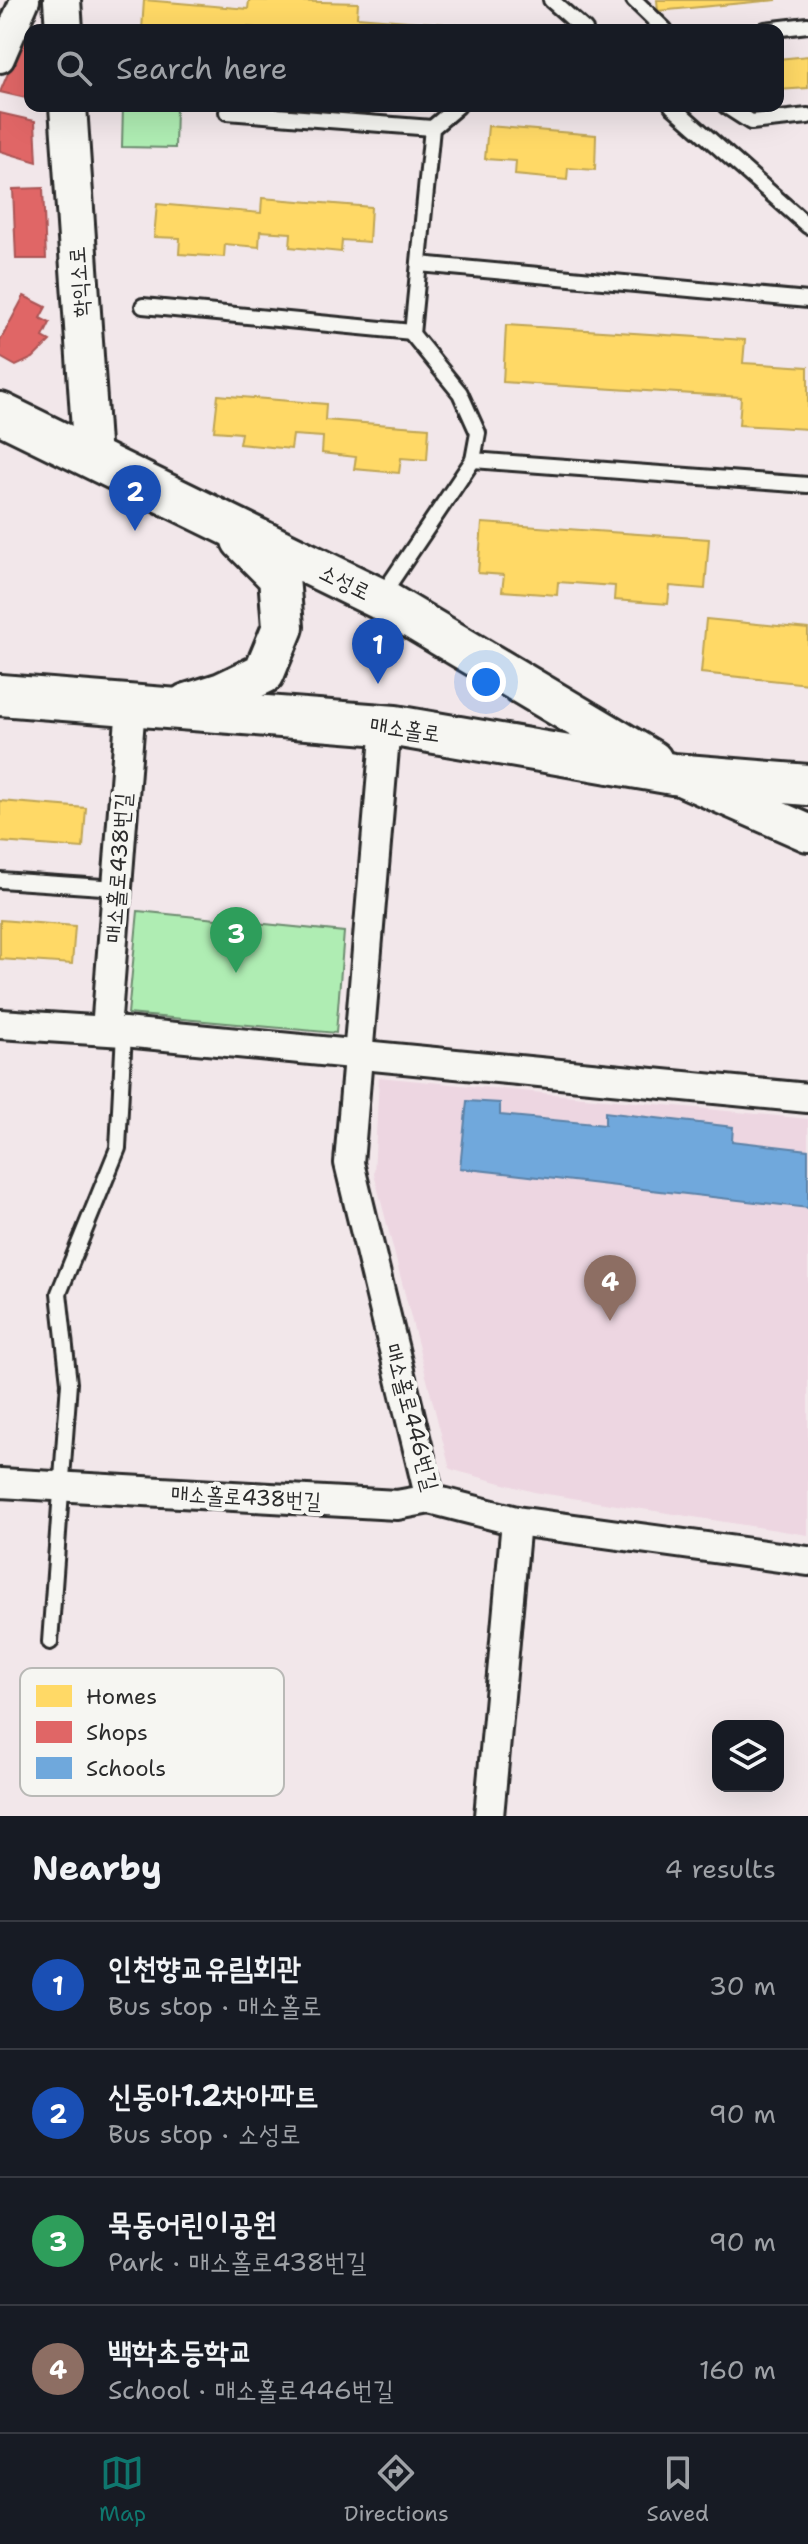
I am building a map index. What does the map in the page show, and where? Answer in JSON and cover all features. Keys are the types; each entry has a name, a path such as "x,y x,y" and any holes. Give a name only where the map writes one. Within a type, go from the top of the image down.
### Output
{"main road":[{"name":"소성로","path":"0,413 380,599 673,774"},
{"path":"170,709 222,693 264,673 283,627 279,577 225,523"},
{"name":"매소홀로","path":"0,695 386,725 673,774 808,785"}],"street":[{"path":"0,58 25,0"},
{"path":"62,0 64,24"},
{"name":"학익소로","path":"68,112 92,459"},
{"name":"매소홀로438번길","path":"115,1031 117,888 131,705"},
{"name":"매소홀로446번길","path":"386,725 349,1163 430,1499 516,1521 808,1561"},
{"name":"소성로","path":"673,774 808,833"},
{"path":"0,1024 115,1031 808,1098"},
{"name":"매소홀로438번길","path":"0,1483 397,1505 430,1499"},
{"path":"489,1816 516,1521"}],"lane":[{"path":"551,0 578,24"},
{"path":"634,0 659,24"},
{"path":"784,28 808,25"},
{"path":"227,112 432,128"},
{"path":"380,599 473,460 478,433 460,393 412,332 432,128 451,112"},
{"path":"679,112 808,226"},
{"path":"735,112 751,122 808,116"},
{"path":"419,264 808,300"},
{"path":"143,306 412,332"},
{"path":"473,460 808,485"},
{"path":"0,880 117,888"},
{"name":"매소홀로438번길","path":"50,1642 69,1383 59,1293 118,1148 115,1031"}],"shaded area":[{"path":"379,1077 808,1119 808,1535 534,1492 450,1469 374,1174"}],"green space":[{"path":"123,112 176,112 175,148 122,147"},
{"path":"138,911 344,932 336,1033 128,1014"}],"building: Homes":[{"path":"144,0 248,9 249,0 358,3 357,17 445,24 142,24"},
{"path":"657,0 777,0 658,11"},
{"path":"808,56 808,88 784,90 784,58"},
{"path":"488,126 596,135 595,170 568,168 567,180 515,175 516,161 485,159"},
{"path":"262,198 371,207 369,242 342,240 341,252 290,247 291,233 260,231 259,247 225,244 224,257 179,254 180,238 154,237 157,204 261,213"},
{"path":"506,325 745,340 743,363 808,367 808,429 739,425 741,397 503,382"},
{"path":"218,395 326,404 325,420 429,428 427,460 401,458 399,473 354,469 356,457 322,453 323,437 293,435 291,449 239,444 241,433 214,431"},
{"path":"482,523 709,539 705,589 670,586 668,604 614,600 615,586 558,582 557,595 502,591 504,575 478,573"},
{"path":"706,619 808,629 808,684 701,673"},
{"path":"0,801 86,808 83,848 0,842"},
{"path":"0,920 75,926 72,964 0,959"}],"building: Shops":[{"path":"24,36 24,98 0,92"},
{"path":"0,113 35,121 37,162 0,151"},
{"path":"43,188 46,259 16,259 13,189"},
{"path":"24,296 46,307 40,318 50,323 43,337 50,341 33,358 16,366 0,357 0,341"}],"building: Schools":[{"path":"467,1101 500,1103 500,1115 605,1125 605,1112 733,1127 732,1141 808,1150 808,1208 460,1168"}],"place":[{"name":"신동아1.2차아파트","path":"135,531"},
{"name":"인천향교유림회관","path":"378,684"},
{"name":"묵동어린이공원","path":"236,973"},
{"name":"백학초등학교","path":"610,1321"}]}
